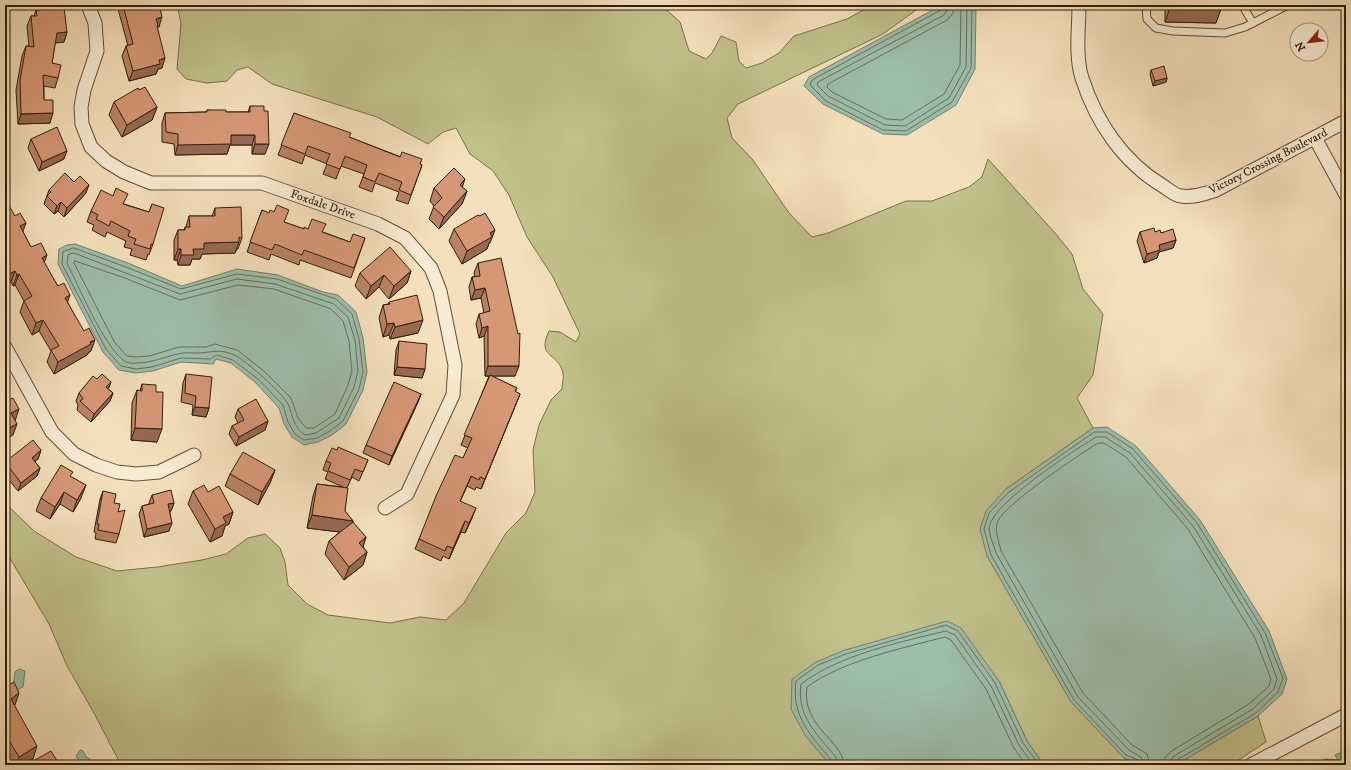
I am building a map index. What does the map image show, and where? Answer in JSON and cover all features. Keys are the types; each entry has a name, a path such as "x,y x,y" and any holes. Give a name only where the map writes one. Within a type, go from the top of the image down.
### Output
{"street":[{"name":"Foxdale Drive","path":"88,5 95,23 97,51 84,90 81,107 82,124 85,135 91,147 106,161 124,172 151,183 262,183 378,224 405,238 431,268 440,291 455,365 453,395 407,494 385,508"},
{"name":"Victory Crossing Boulevard","path":"1079,5 1078,47 1082,77 1107,133 1128,159 1157,183 1179,196 1197,196 1214,191 1346,121"},
{"path":"1315,138 1346,195"},
{"path":"5,347 52,432 74,454 96,465 117,472 136,474 159,472 194,455"},
{"path":"1251,765 1346,715"}],"lane":[{"path":"1146,5 1147,20 1156,28 1173,31 1225,33 1253,23 1288,5"},
{"path":"1242,5 1253,23"}],"green space":[{"path":"177,5 661,5 680,22 689,51 706,59 712,53 721,36 736,42 739,61 746,68 762,63 779,53 794,36 847,19 873,5 923,5 883,34 738,104 727,118 732,138 753,160 789,213 812,237 828,233 906,201 932,201 969,187 982,177 988,159 1072,254 1083,289 1103,314 1093,375 1077,398 1093,428 1006,489 987,556 1010,595 1124,758 1139,765 1044,765 1027,741 999,681 805,735 830,765 121,765 67,666 49,624 5,550 5,503 34,531 76,557 117,571 202,560 226,554 248,538 265,534 280,548 285,562 288,585 307,604 328,615 390,623 420,617 446,620 464,603 506,533 526,513 535,492 533,450 539,425 551,400 562,389 563,379 563,373 557,361 546,351 545,346 549,331 560,332 576,342 580,334 553,277 527,237 509,195 493,171 470,154 456,128 443,132 428,144 377,117 272,84 248,67 237,70 227,81 207,83 186,79 177,69 181,23"},
{"path":"1258,716 1266,742 1231,765 1176,765"},
{"path":"1325,759 1339,760 1331,765 1314,765"}],"water":[{"path":"942,5 976,5 975,69 956,105 907,135 883,134 823,104 804,86 809,77"},
{"path":"5,31 8,43 5,76"},
{"path":"75,244 128,263 182,286 237,269 278,275 323,292 338,295 356,312 363,338 367,372 363,390 346,424 332,435 318,442 304,445 292,437 284,424 279,408 255,382 231,363 216,359 213,364 181,362 153,371 136,373 119,370 103,352 58,264 59,249 67,245"},
{"path":"1107,427 1136,446 1200,520 1269,631 1287,679 1282,694 1258,716 1176,765 1139,765 1124,758 1071,702 987,556 980,529 986,511 1006,489 1093,428"},
{"path":"947,621 961,628 999,681 1027,741 1044,765 830,765 805,735 791,709 792,679 816,662 845,650"},
{"path":"19,669 25,671 23,687 17,690 13,686 15,672"},
{"path":"80,750 83,751 86,757 90,759 91,765 79,765 79,761 76,756"},
{"path":"1346,751 1346,765 1331,765 1338,760 1335,755"}],"building":[{"path":"123,5 159,5 162,17 156,19 165,58 159,60 160,64 133,71 126,46 133,44"},
{"path":"1171,5 1222,5 1222,6"},
{"path":"64,7 67,32 57,33 52,63 61,65 58,78 43,75 44,100 53,100 53,113 21,114 20,80 26,46 34,47 31,16 37,16 36,10"},
{"path":"1164,66 1167,78 1155,81 1151,70"},
{"path":"145,87 157,107 127,125 114,102 138,88 139,90"},
{"path":"250,106 264,106 264,111 268,111 269,144 255,144 255,135 231,135 231,144 178,145 178,134 166,132 165,113 207,112 207,110 250,112"},
{"path":"294,113 351,133 349,137 400,157 402,152 422,159 420,164 422,165 411,195 399,190 402,182 379,173 375,182 363,177 367,165 345,156 340,169 326,164 330,154 308,146 305,154 281,145"},
{"path":"57,127 67,151 42,162 31,139"},
{"path":"454,168 465,179 460,185 467,191 444,217 433,207 442,198 434,188"},
{"path":"65,173 74,182 80,176 89,185 67,208 61,202 57,206 47,196 51,192 49,190"},
{"path":"116,188 128,194 123,204 149,212 152,204 164,208 153,244 151,244 150,249 134,244 136,239 128,236 130,231 111,221 109,226 96,219 98,215 91,211 101,190 113,196"},
{"path":"5,199 15,216 20,213 26,223 20,226 31,247 41,243 47,255 42,258 58,286 64,283 70,295 65,298 84,331 89,328 95,340 90,342 91,344 58,362 51,350 59,346 43,320 36,323 24,301 32,296 19,274 17,275 15,271 9,274 5,268"},
{"path":"277,205 289,210 284,222 308,229 312,219 326,224 322,232 350,242 353,234 365,238 354,268 304,250 302,255 275,244 272,250 250,242 262,210 269,213 270,210 274,212"},
{"path":"241,207 242,238 239,237 239,242 204,243 204,249 193,249 194,255 181,255 181,249 178,249 178,230 185,230 185,227 190,227 189,216 215,216 215,208"},
{"path":"485,213 495,230 490,233 492,237 467,251 454,229 478,215 480,216"},
{"path":"1154,228 1155,232 1160,230 1161,233 1173,229 1176,240 1159,245 1160,250 1147,254 1140,232"},
{"path":"390,247 411,271 394,286 384,275 371,286 360,273"},
{"path":"501,258 518,334 520,333 519,366 488,366 488,326 482,328 479,314 490,311 485,288 475,290 472,277 480,276 478,263"},
{"path":"417,295 423,320 395,327 394,323 387,324 383,305"},
{"path":"399,341 427,344 425,369 397,367"},
{"path":"102,374 111,382 106,387 113,393 94,414 80,401 83,399 79,393 93,376 97,379"},
{"path":"186,374 212,377 209,408 195,407 196,396 185,393"},
{"path":"490,375 517,388 515,391 520,394 485,479 480,477 479,480 471,476 460,501 476,508 469,523 465,521 453,548 447,546 445,551 419,539 436,496 455,455 463,458 472,438 464,435"},
{"path":"394,382 421,394 392,456 366,445"},
{"path":"142,384 156,385 156,392 163,392 162,429 135,428 137,390 142,391"},
{"path":"13,398 19,409 11,413 17,424 5,430 5,402"},
{"path":"256,399 268,421 239,437 232,426 244,420 238,409"},
{"path":"33,440 41,450 32,458 40,468 21,483 5,462"},
{"path":"338,447 368,460 363,472 355,469 350,480 328,471 331,463 326,461 332,448 337,450"},
{"path":"243,452 275,470 262,492 230,474"},
{"path":"61,465 73,472 70,476 86,485 77,500 64,492 55,507 41,498"},
{"path":"317,484 348,488 345,511 353,521 312,515"},
{"path":"204,485 208,492 219,486 233,512 223,517 226,523 215,529 193,491"},
{"path":"171,490 174,503 168,504 172,523 147,529 142,506 154,503 152,495"},
{"path":"103,491 116,494 114,503 120,504 118,512 125,510 119,534 98,530 99,524 97,524"},
{"path":"353,522 366,537 359,543 367,552 349,567 329,541"},
{"path":"5,682 7,686 14,682 19,693 11,699 37,746 19,757 5,734"},
{"path":"51,751 59,764 64,760 67,765 37,765 35,760"}]}
